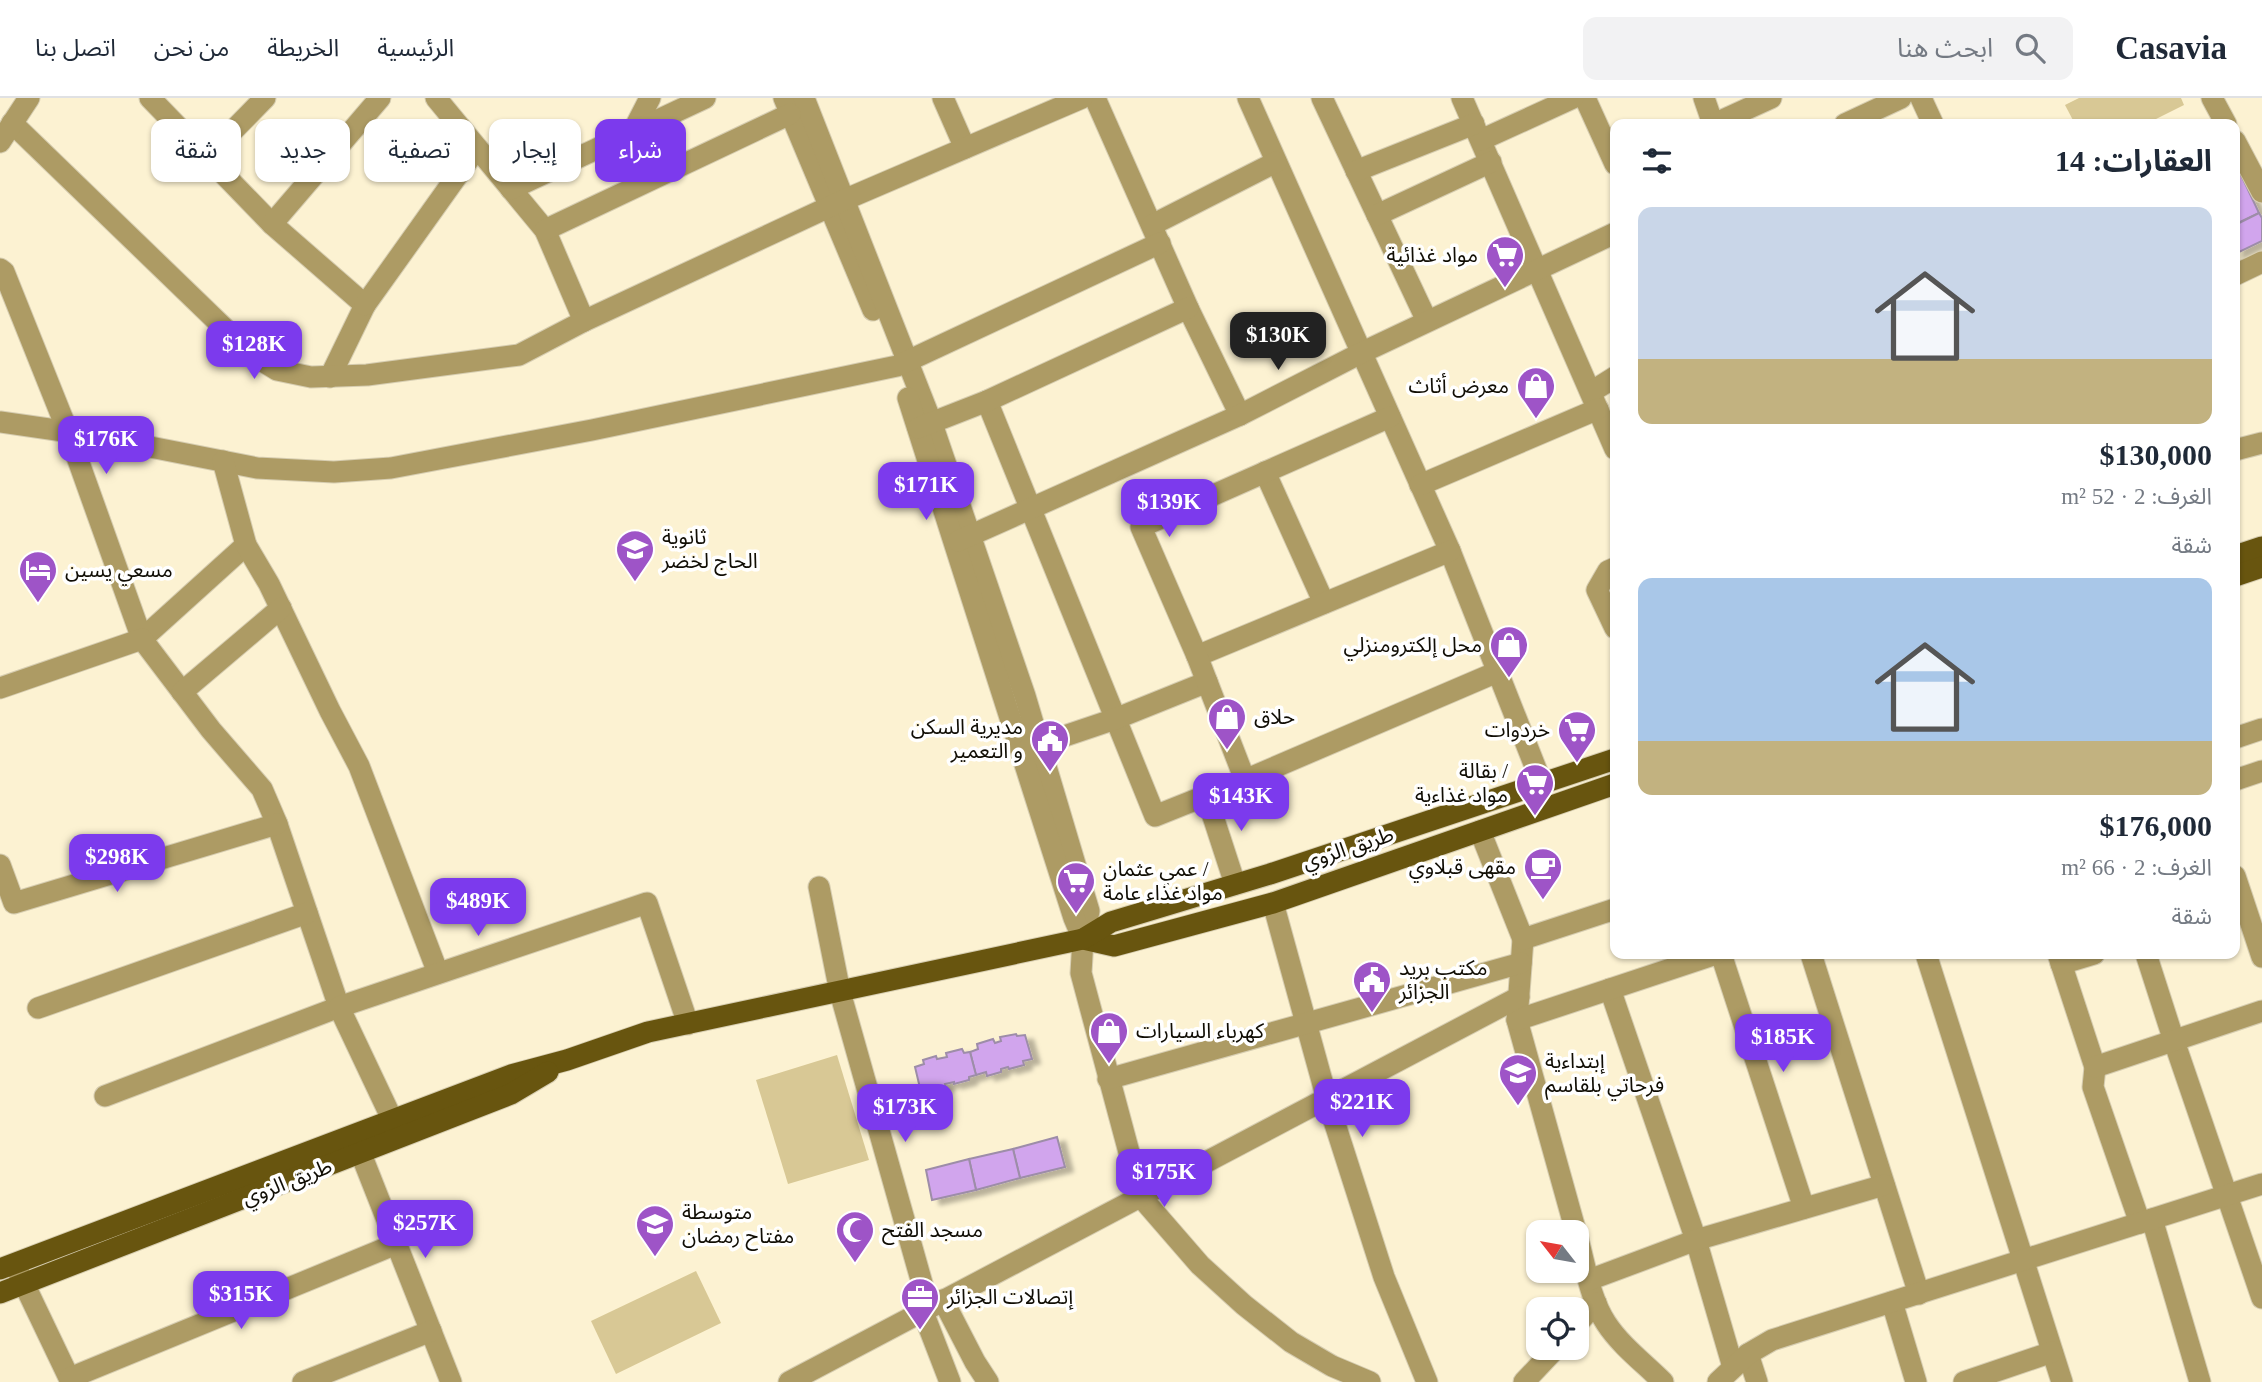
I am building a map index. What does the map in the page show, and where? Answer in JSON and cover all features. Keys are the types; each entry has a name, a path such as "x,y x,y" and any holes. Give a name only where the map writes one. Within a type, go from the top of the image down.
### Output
{"main road":[{"path":"2240,554 2262,547"},
{"path":"2240,574 2262,567"},
{"name":"طريق الزوي","path":"7,1267 395,1129 511,1075 567,1060 648,1032 1083,939 1111,922 1610,761"},
{"name":"طريق الزوي","path":"1083,939 1114,946 1273,903 1610,787"},
{"name":"طريق الزوي","path":"0,1293 360,1154 395,1129"}],"street":[{"path":"0,142 29,98"},
{"path":"241,122 265,98"},
{"path":"272,225 380,98"},
{"path":"436,98 545,230 584,321"},
{"path":"639,119 650,98"},
{"path":"661,119 705,98"},
{"path":"943,98 965,148"},
{"path":"12,123 251,354 276,369 311,377 330,377 367,375 519,355 584,321 837,204 1082,98"},
{"path":"1095,98 1188,308 1240,415"},
{"path":"1248,98 1450,551 1542,784"},
{"path":"1322,98 1427,321"},
{"path":"1462,98 1610,437"},
{"path":"1356,171 1573,98"},
{"path":"1585,98 1610,153"},
{"path":"1704,98 1711,119"},
{"path":"1724,119 1770,98"},
{"path":"1856,119 1901,98"},
{"path":"1921,98 1931,119"},
{"path":"2212,98 2223,119"},
{"path":"152,99 171,119"},
{"path":"545,230 792,103 903,363 1030,748 1074,918 1083,939 1080,973 1141,1197 1200,1265 1244,1305 1291,1342 1332,1366 1370,1382"},
{"path":"330,377 365,305 477,148"},
{"path":"511,189 595,150"},
{"path":"2240,150 2262,192"},
{"path":"0,422 68,432 257,468 334,472 391,468 592,430 903,363 1156,234 1276,162"},
{"path":"1377,215 1491,162"},
{"path":"231,182 272,225 365,305"},
{"path":"962,539 1240,415 1361,353 1610,235"},
{"path":"2240,273 2262,262"},
{"path":"0,269 4,272 68,432 142,639 211,730 261,789 277,824 338,1007 395,1129"},
{"path":"924,425 987,401 1188,308"},
{"path":"1420,485 1595,400 1610,383"},
{"path":"987,401 1154,816 1497,672"},
{"path":"1245,780 1197,656 1142,527 1390,417"},
{"path":"2240,449 2262,443"},
{"path":"223,461 246,545 281,608 359,766 438,973"},
{"path":"1265,472 1324,603"},
{"path":"0,688 142,639 246,545"},
{"path":"1197,656 1450,551"},
{"path":"1610,570 1597,590 1610,617"},
{"path":"182,692 281,608"},
{"path":"1030,748 1115,719 1207,682"},
{"path":"2240,736 2262,729"},
{"path":"2240,778 2262,771"},
{"path":"1206,795 1235,884"},
{"path":"0,865 14,903 277,824"},
{"path":"1480,831 1523,939 1517,1020 1572,1220"},
{"path":"819,887 840,992 932,1307 950,1382"},
{"path":"105,1096 338,1007 647,903 688,1024"},
{"path":"1273,903 1327,1099 1384,1277 1427,1382"},
{"path":"2240,907 2262,957"},
{"path":"1523,939 1610,911"},
{"path":"38,1008 307,913"},
{"path":"1517,1020 1701,959"},
{"path":"1723,959 1804,1208"},
{"path":"1813,959 1919,1294"},
{"path":"1928,959 2062,1382"},
{"path":"2060,959 2095,1067 2093,1087 2146,1221 2200,1382"},
{"path":"2148,959 2262,1298"},
{"path":"1108,1079 1521,962"},
{"path":"1610,989 1696,1240 1741,1360 1756,1382"},
{"path":"789,1382 1519,997"},
{"path":"2095,1067 2262,1011"},
{"path":"360,1154 451,1382"},
{"path":"1718,1382 1741,1360 1772,1340 2262,1184"},
{"path":"1663,1382 1605,1322 1589,1280 1696,1240 1884,1185"},
{"path":"7,1267 24,1284 70,1380 396,1244"},
{"path":"1892,1302 1916,1382"},
{"path":"1589,1311 1596,1303"},
{"path":"932,1307 988,1382"},
{"path":"303,1382 431,1331"},
{"path":"1964,1382 2052,1352"},
{"path":"1524,1382 1545,1360"}],"shaded area":[{"path":"2079,98 2181,98 2184,105 2156,119 2072,119 2065,105"},
{"path":"837,1055 869,1160 788,1184 756,1080"},
{"path":"696,1271 721,1323 616,1374 591,1321"}],"building":[{"path":"2240,173 2259,213 2240,222"},
{"path":"2259,213 2262,218 2262,241 2240,252 2240,222"},
{"path":"1025,1035 1032,1059 1023,1061 1024,1065 1001,1069 1001,1072 987,1076 986,1072 976,1075 970,1052 978,1049 977,1044 993,1039 995,1043 1001,1041 1000,1037"},
{"path":"962,1049 964,1053 970,1052 976,1075 969,1077 969,1080 945,1084 946,1087 930,1090 929,1086 920,1088 915,1067 924,1064 923,1060 936,1056 937,1059 947,1057 946,1053"},
{"path":"1057,1137 1065,1167 1020,1178 1013,1149"},
{"path":"1013,1149 1020,1178 976,1190 969,1159"},
{"path":"969,1159 976,1190 932,1200 926,1170"}],"place":[{"name":"مواد غذائية","path":"1505,289"},
{"name":"معرض أثاث","path":"1536,420"},
{"name":"ثانوية الحاج لخضر","path":"635,583"},
{"name":"مسعي يسين","path":"38,604"},
{"name":"محل إلكترومنزلي","path":"1509,679"},
{"name":"حلاق","path":"1227,751"},
{"name":"خردوات","path":"1577,764"},
{"name":"مديرية السكن و التعمير","path":"1050,773"},
{"name":"بقالة / مواد غذاءية","path":"1535,817"},
{"name":"مقهى قبلاوي","path":"1543,901"},
{"name":"عمي عثمان / مواد غذاء عامة","path":"1076,915"},
{"name":"مكتب بريد الجزائر","path":"1372,1014"},
{"name":"كهرباء السيارات","path":"1109,1065"},
{"name":"إبتداءية فرحاتي بلقاسم","path":"1518,1107"},
{"name":"متوسطة مفتاح رمضان","path":"655,1258"},
{"name":"مسجد الفتح","path":"855,1264"},
{"name":"إتصالات الجزائر","path":"920,1331"}]}
